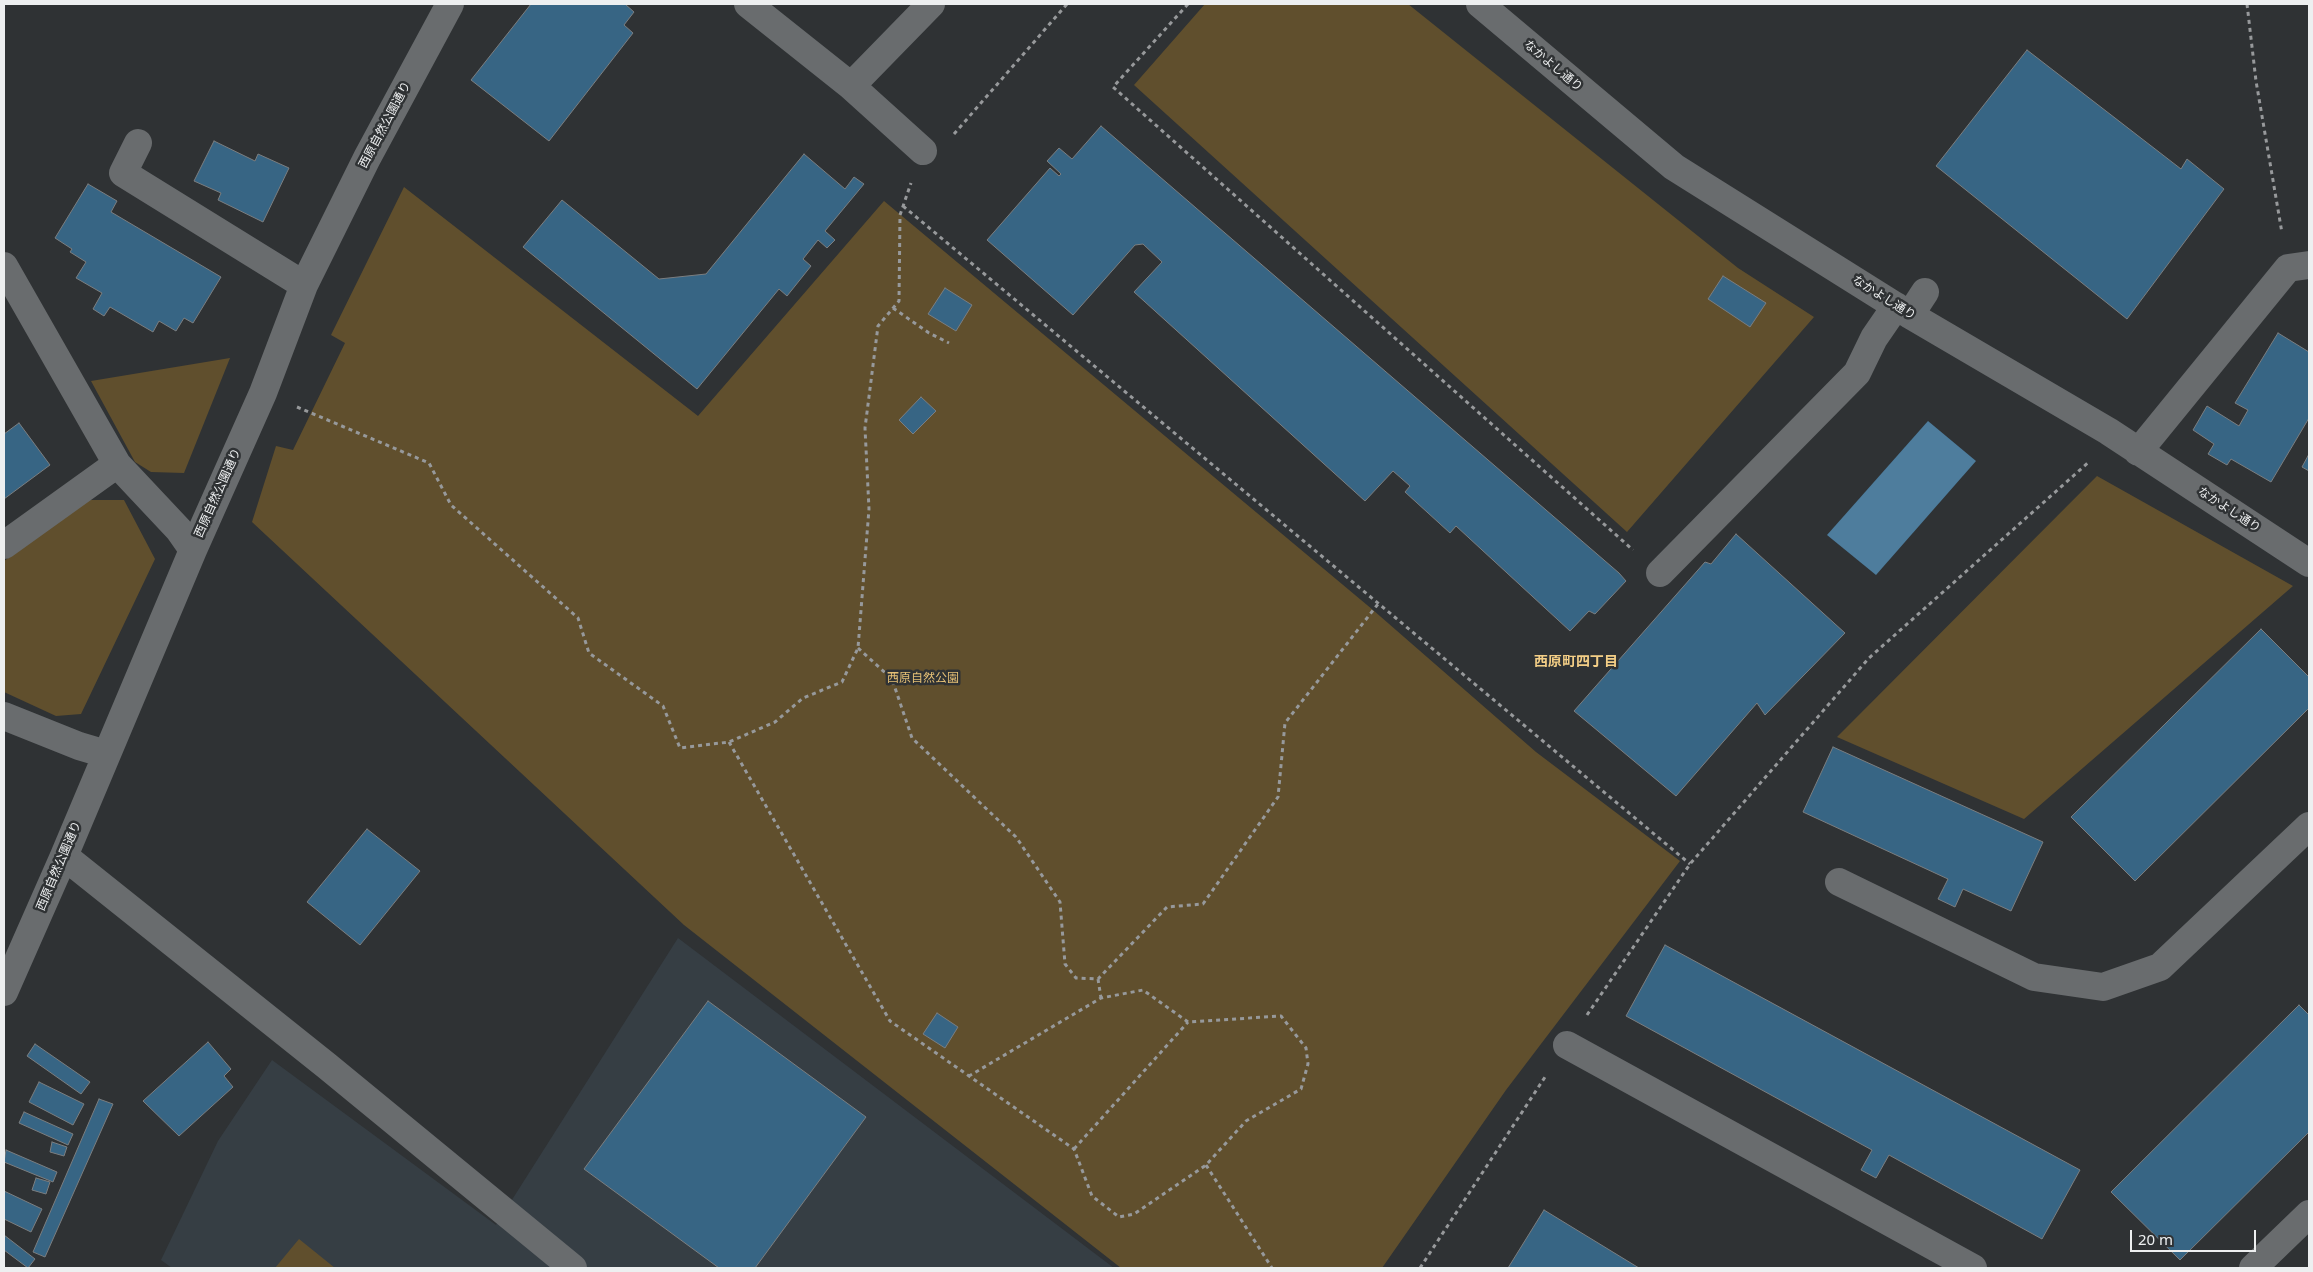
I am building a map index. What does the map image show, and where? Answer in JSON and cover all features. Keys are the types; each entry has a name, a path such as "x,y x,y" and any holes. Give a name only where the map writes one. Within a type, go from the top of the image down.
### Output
{"street":[{"name":"西原自然公園通り","path":"4,992 64,856 193,550 263,393 304,285 367,158 450,4"},
{"path":"748,4 852,86 923,151"},
{"path":"852,86 931,4"},
{"name":"なかよし通り","path":"1480,4 1674,167 1903,310 2075,397 2108,431 2309,563"},
{"path":"138,143 123,173 304,285"},
{"path":"2138,452 2299,267"},
{"path":"5,270 117,464 179,530 193,550"},
{"path":"1660,573 1857,374 1874,338 1925,292"},
{"path":"4,545 117,464"},
{"path":"4,716 79,746 106,754"},
{"path":"1839,882 2034,977 2102,987 2160,967 2309,826"},
{"path":"64,856 327,1066 573,1268"},
{"path":"1567,1045 1973,1268"},
{"path":"2253,1268 2309,1214"}],"path":[{"path":"923,151 946,143 1067,4"},
{"path":"1188,4 1113,86 1660,573"},
{"path":"2247,4 2256,81 2299,267"},
{"path":"903,206 1690,864"},
{"path":"290,404 429,463 451,504 578,618 589,653 663,706 680,748 729,742 775,722 803,698 842,682 858,648 869,509 865,428 878,326 899,301 900,214"},
{"path":"893,308 929,333 949,343"},
{"path":"1420,1268 1567,1045 1690,864 1869,658 2094,457 2108,431"},
{"path":"858,648 892,679 912,738 1016,837 1060,902 1064,964 1076,978 1098,979 1167,907 1203,904 1278,797 1285,723 1378,604"},
{"path":"729,742 890,1021 1074,1149 1092,1196 1119,1217 1134,1214 1206,1165 1246,1121 1301,1089 1308,1064 1306,1048 1281,1016 1188,1022 1144,990 1100,998 970,1076"},
{"path":"1098,979 1100,998"},
{"path":"1074,1149 1188,1022"},
{"path":"1206,1165 1272,1268"}],"shaded area":[{"path":"678,938 1114,1268 172,1268 161,1260 218,1141 272,1060 496,1225"}],"green space":[{"path":"1205,4 1408,4 1738,268 1814,317 1627,532 1134,85"},
{"name":"西原自然公園","path":"404,187 698,416 884,201 1373,610 1536,752 1680,861 1506,1090 1382,1268 1121,1268 684,925 252,522 276,446 293,450 345,343 331,335"},
{"path":"230,358 184,473 151,472 135,462 91,381"},
{"path":"2097,476 2293,586 2024,819 1837,737"},
{"path":"89,500 124,500 155,559 81,714 56,716 4,692 4,561"},
{"path":"299,1239 335,1268 275,1268"}],"water":[{"path":"1928,421 1976,461 1876,575 1827,535"}],"building":[{"path":"531,4 625,4 634,12 624,25 633,33 549,141 471,80"},
{"path":"2027,50 2181,169 2187,159 2224,189 2127,319 1936,166"},
{"path":"1101,126 1626,581 1595,614 1589,611 1570,631 1456,526 1450,533 1405,492 1410,486 1393,471 1365,501 1134,292 1162,262 1143,244 1135,245 1073,315 987,240 1050,168 1059,176 1061,174 1047,161 1059,148 1072,159"},
{"path":"214,141 255,161 258,154 289,168 263,222 218,200 221,193 194,181"},
{"path":"804,154 845,189 854,177 864,184 825,231 835,240 827,248 818,240 803,259 811,266 787,296 779,289 697,389 523,247 562,200 659,279 706,274"},
{"path":"88,184 117,201 111,212 221,277 193,323 184,318 176,331 159,321 153,332 110,307 104,316 93,309 102,293 76,278 86,262 70,252 72,249 55,238"},
{"path":"1723,276 1766,303 1750,327 1708,299"},
{"path":"945,288 972,305 956,331 928,314"},
{"path":"2278,333 2309,352 2309,418 2271,482 2231,459 2227,465 2208,454 2214,444 2193,430 2207,406 2239,426 2248,410 2235,403"},
{"path":"921,397 936,411 913,434 899,420"},
{"path":"19,423 50,465 4,499 4,434"},
{"path":"2309,454 2309,471 2302,467"},
{"path":"1736,534 1845,633 1765,715 1757,703 1676,796 1574,711 1705,562 1711,564"},
{"path":"2261,629 2309,677 2309,708 2135,881 2071,817"},
{"path":"1833,747 2043,842 2011,911 1963,889 1955,907 1938,899 1948,879 1803,812"},
{"path":"367,829 420,871 360,945 307,902"},
{"path":"1665,945 2080,1170 2042,1239 1889,1155 1876,1178 1861,1170 1872,1150 1626,1016"},
{"path":"708,1001 866,1117 755,1268 719,1268 584,1169"},
{"path":"2299,1005 2309,1015 2309,1132 2180,1260 2111,1192"},
{"path":"937,1013 958,1027 945,1048 923,1034"},
{"path":"208,1042 231,1069 224,1076 233,1087 179,1136 143,1101"},
{"path":"35,1044 90,1082 81,1094 27,1056"},
{"path":"39,1082 84,1104 73,1125 29,1102"},
{"path":"99,1099 113,1104 45,1257 33,1252"},
{"path":"24,1112 73,1134 68,1145 19,1123"},
{"path":"52,1142 67,1147 64,1156 50,1152"},
{"path":"6,1150 57,1172 53,1182 4,1162"},
{"path":"36,1178 50,1182 46,1194 32,1190"},
{"path":"4,1191 42,1209 31,1232 4,1219"},
{"path":"1544,1210 1639,1268 1508,1268"},
{"path":"4,1235 35,1259 28,1268 4,1250"}],"district":[{"name":"西原町四丁目","path":"1576,662"}]}
